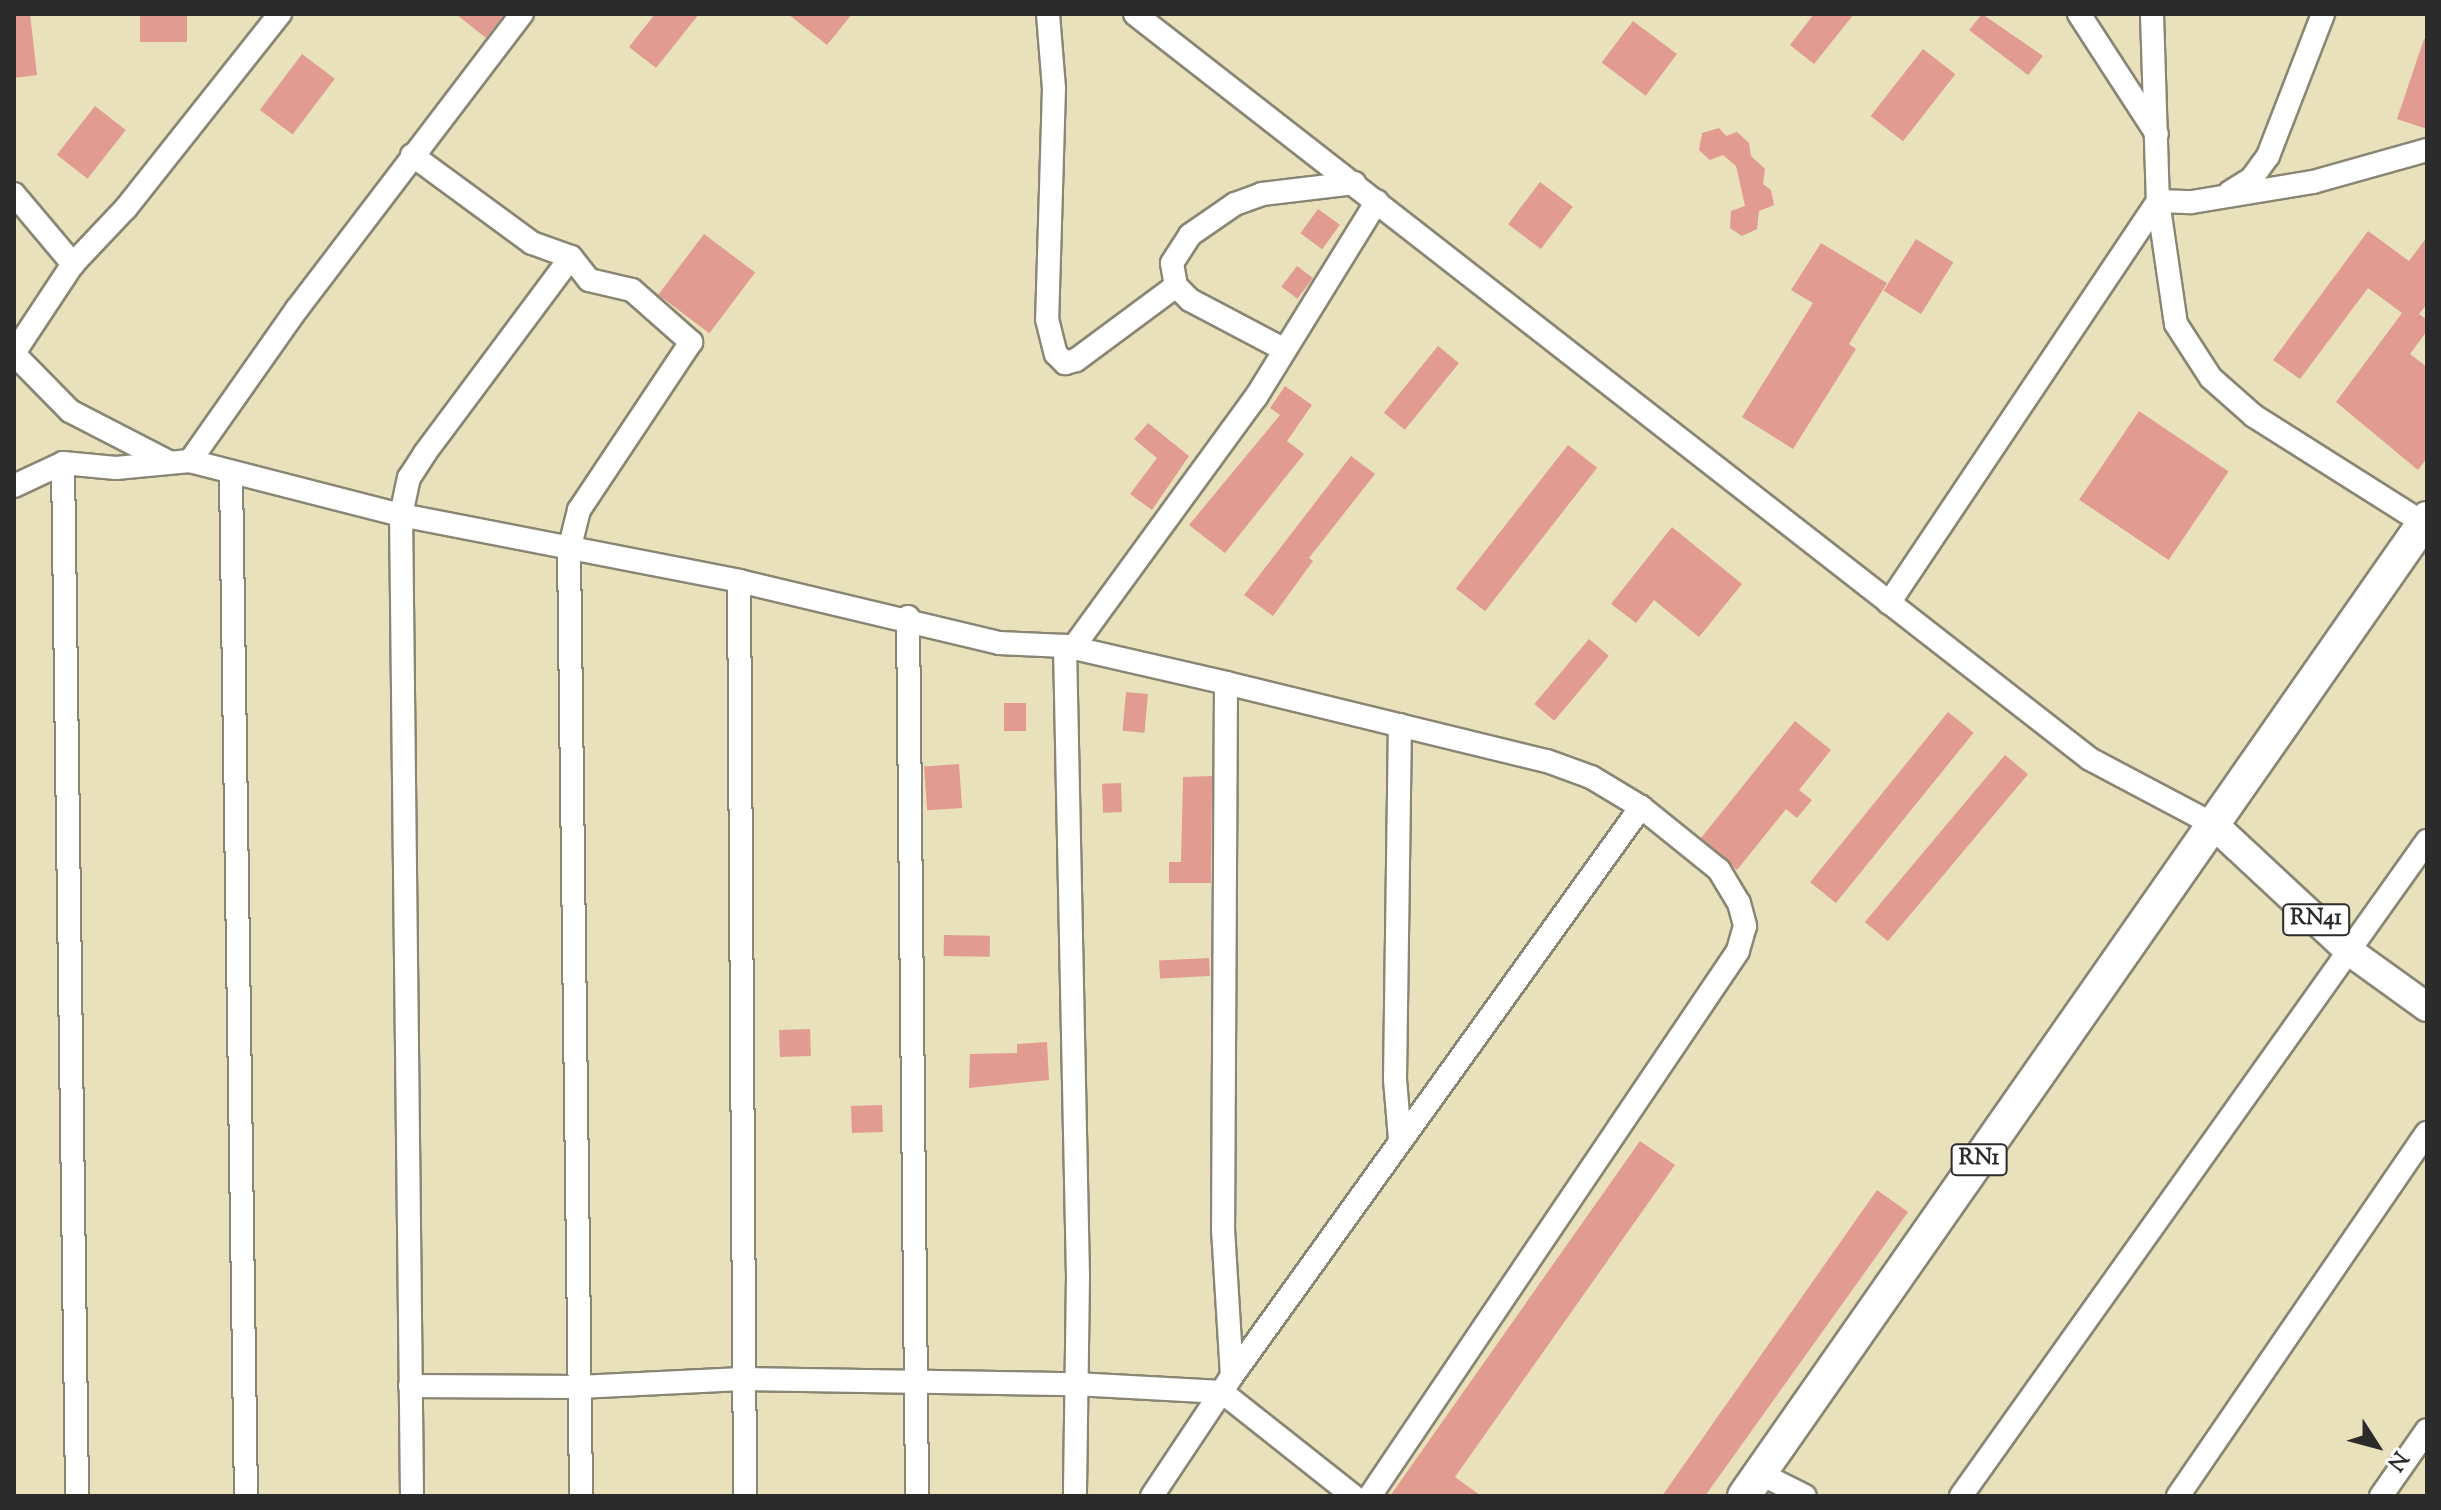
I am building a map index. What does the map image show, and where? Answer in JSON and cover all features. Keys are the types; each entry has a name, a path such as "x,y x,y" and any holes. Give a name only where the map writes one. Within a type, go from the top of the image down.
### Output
{"highway":[{"name":"RN1","path":"1752,1485 2425,520"}],"main road":[{"name":"RN41","path":"2213,824 2349,951 2427,1007"}],"street":[{"path":"167,461 70,411 14,353 73,264 126,208 280,14"},
{"path":"190,461 412,155 522,14"},
{"path":"1048,14 1054,88 1047,319 1056,354 1065,363 1076,360 1176,286"},
{"path":"1135,14 2090,759 2213,824"},
{"path":"2079,14 2158,135"},
{"path":"2152,14 2158,201 2176,324 2211,378 2254,416 2425,520"},
{"path":"2225,194 2252,178 2268,156 2323,14"},
{"path":"2158,201 2192,202 2225,194 2313,182 2427,150"},
{"path":"412,155 532,243 571,257 589,280 632,290 691,342 579,510 569,550 581,1496"},
{"path":"1283,349 1190,300 1176,286 1172,263 1180,245 1209,219 1262,194 1354,183"},
{"path":"14,194 73,264"},
{"path":"1075,1496 1077,1260 1068,648 1224,445 1377,201"},
{"path":"1889,603 2158,201"},
{"path":"412,1496 401,515 409,478 425,453 571,257"},
{"path":"14,486 63,463 116,468 190,461 231,475 401,515 908,617 999,643 1068,648 1226,683 1547,761 1591,777 1641,807 1719,870 1739,903 1745,926 1738,951 1370,1496"},
{"path":"63,463 77,1496"},
{"path":"231,475 246,1496"},
{"path":"739,581 745,1496"},
{"path":"908,617 917,1496"},
{"path":"1226,683 1223,1229 1227,1384"},
{"path":"1400,725 1395,1065 1400,1139"},
{"path":"1152,1496 1400,1139 1641,807"},
{"path":"1961,1496 2427,841"},
{"path":"2178,1496 2427,1133"},
{"path":"410,1386 579,1387 742,1379 1227,1384 1353,1496"},
{"path":"2381,1496 2427,1430"},
{"path":"1752,1485 1805,1496"}],"building":[{"path":"14,14 30,14 37,75 14,78"},
{"path":"140,14 187,14 187,42 140,42"},
{"path":"456,14 504,14 486,38"},
{"path":"655,14 699,14 656,68 629,47"},
{"path":"788,14 852,14 827,45"},
{"path":"1814,14 1854,14 1814,64 1790,45"},
{"path":"1982,14 2043,56 2028,75 1969,30"},
{"path":"1633,21 1677,54 1646,96 1602,63"},
{"path":"2424,39 2427,39 2427,129 2397,119"},
{"path":"1923,49 1955,74 1903,141 1871,116"},
{"path":"302,54 335,79 293,135 260,110"},
{"path":"95,106 126,130 88,179 57,155"},
{"path":"1719,128 1726,136 1737,132 1749,143 1751,156 1765,169 1763,184 1771,190 1774,205 1759,211 1757,229 1742,236 1730,228 1731,211 1745,206 1736,166 1723,155 1710,160 1699,150 1702,133"},
{"path":"1540,182 1573,207 1541,249 1508,224"},
{"path":"1318,209 1340,225 1322,249 1300,233"},
{"path":"2368,231 2409,261 2427,237 2427,304 2419,314 2427,320 2427,331 2410,354 2427,367 2427,458 2418,470 2336,402 2402,313 2368,288 2300,379 2273,360"},
{"path":"704,234 755,273 709,333 658,295"},
{"path":"1916,239 1953,262 1921,314 1884,291"},
{"path":"1821,243 1887,283 1849,344 1856,349 1793,449 1742,417 1813,303 1791,290"},
{"path":"1297,266 1313,278 1297,299 1281,287"},
{"path":"1438,346 1459,363 1405,430 1384,413"},
{"path":"1285,386 1312,405 1287,441 1304,454 1225,553 1189,525 1280,415 1270,408"},
{"path":"2139,411 2229,471 2169,560 2079,500"},
{"path":"1148,423 1189,456 1152,510 1130,494 1157,458 1134,439"},
{"path":"1568,445 1597,468 1485,611 1456,588"},
{"path":"1351,456 1375,474 1309,558 1313,561 1273,616 1244,595"},
{"path":"1672,527 1742,584 1699,637 1654,600 1636,623 1611,604"},
{"path":"1589,639 1609,656 1554,721 1534,704"},
{"path":"1126,692 1148,694 1145,733 1123,731"},
{"path":"1004,703 1026,703 1026,731 1004,731"},
{"path":"1948,712 1974,733 1836,903 1810,882"},
{"path":"1795,721 1831,750 1799,790 1812,800 1797,818 1786,809 1737,870 1701,838"},
{"path":"2005,755 2028,774 1888,941 1865,922"},
{"path":"959,764 962,808 927,810 924,766"},
{"path":"1212,776 1211,883 1169,883 1169,862 1181,862 1183,777"},
{"path":"1121,783 1122,812 1103,813 1102,784"},
{"path":"944,935 990,936 990,957 944,956"},
{"path":"1209,958 1210,976 1160,979 1159,961"},
{"path":"810,1029 811,1056 780,1057 779,1030"},
{"path":"1047,1042 1049,1080 969,1088 970,1054 1017,1053 1017,1044"},
{"path":"882,1105 883,1132 852,1133 851,1106"},
{"path":"1640,1141 1675,1165 1455,1477 1481,1496 1390,1496"},
{"path":"1877,1190 1908,1212 1705,1496 1662,1496"}]}
